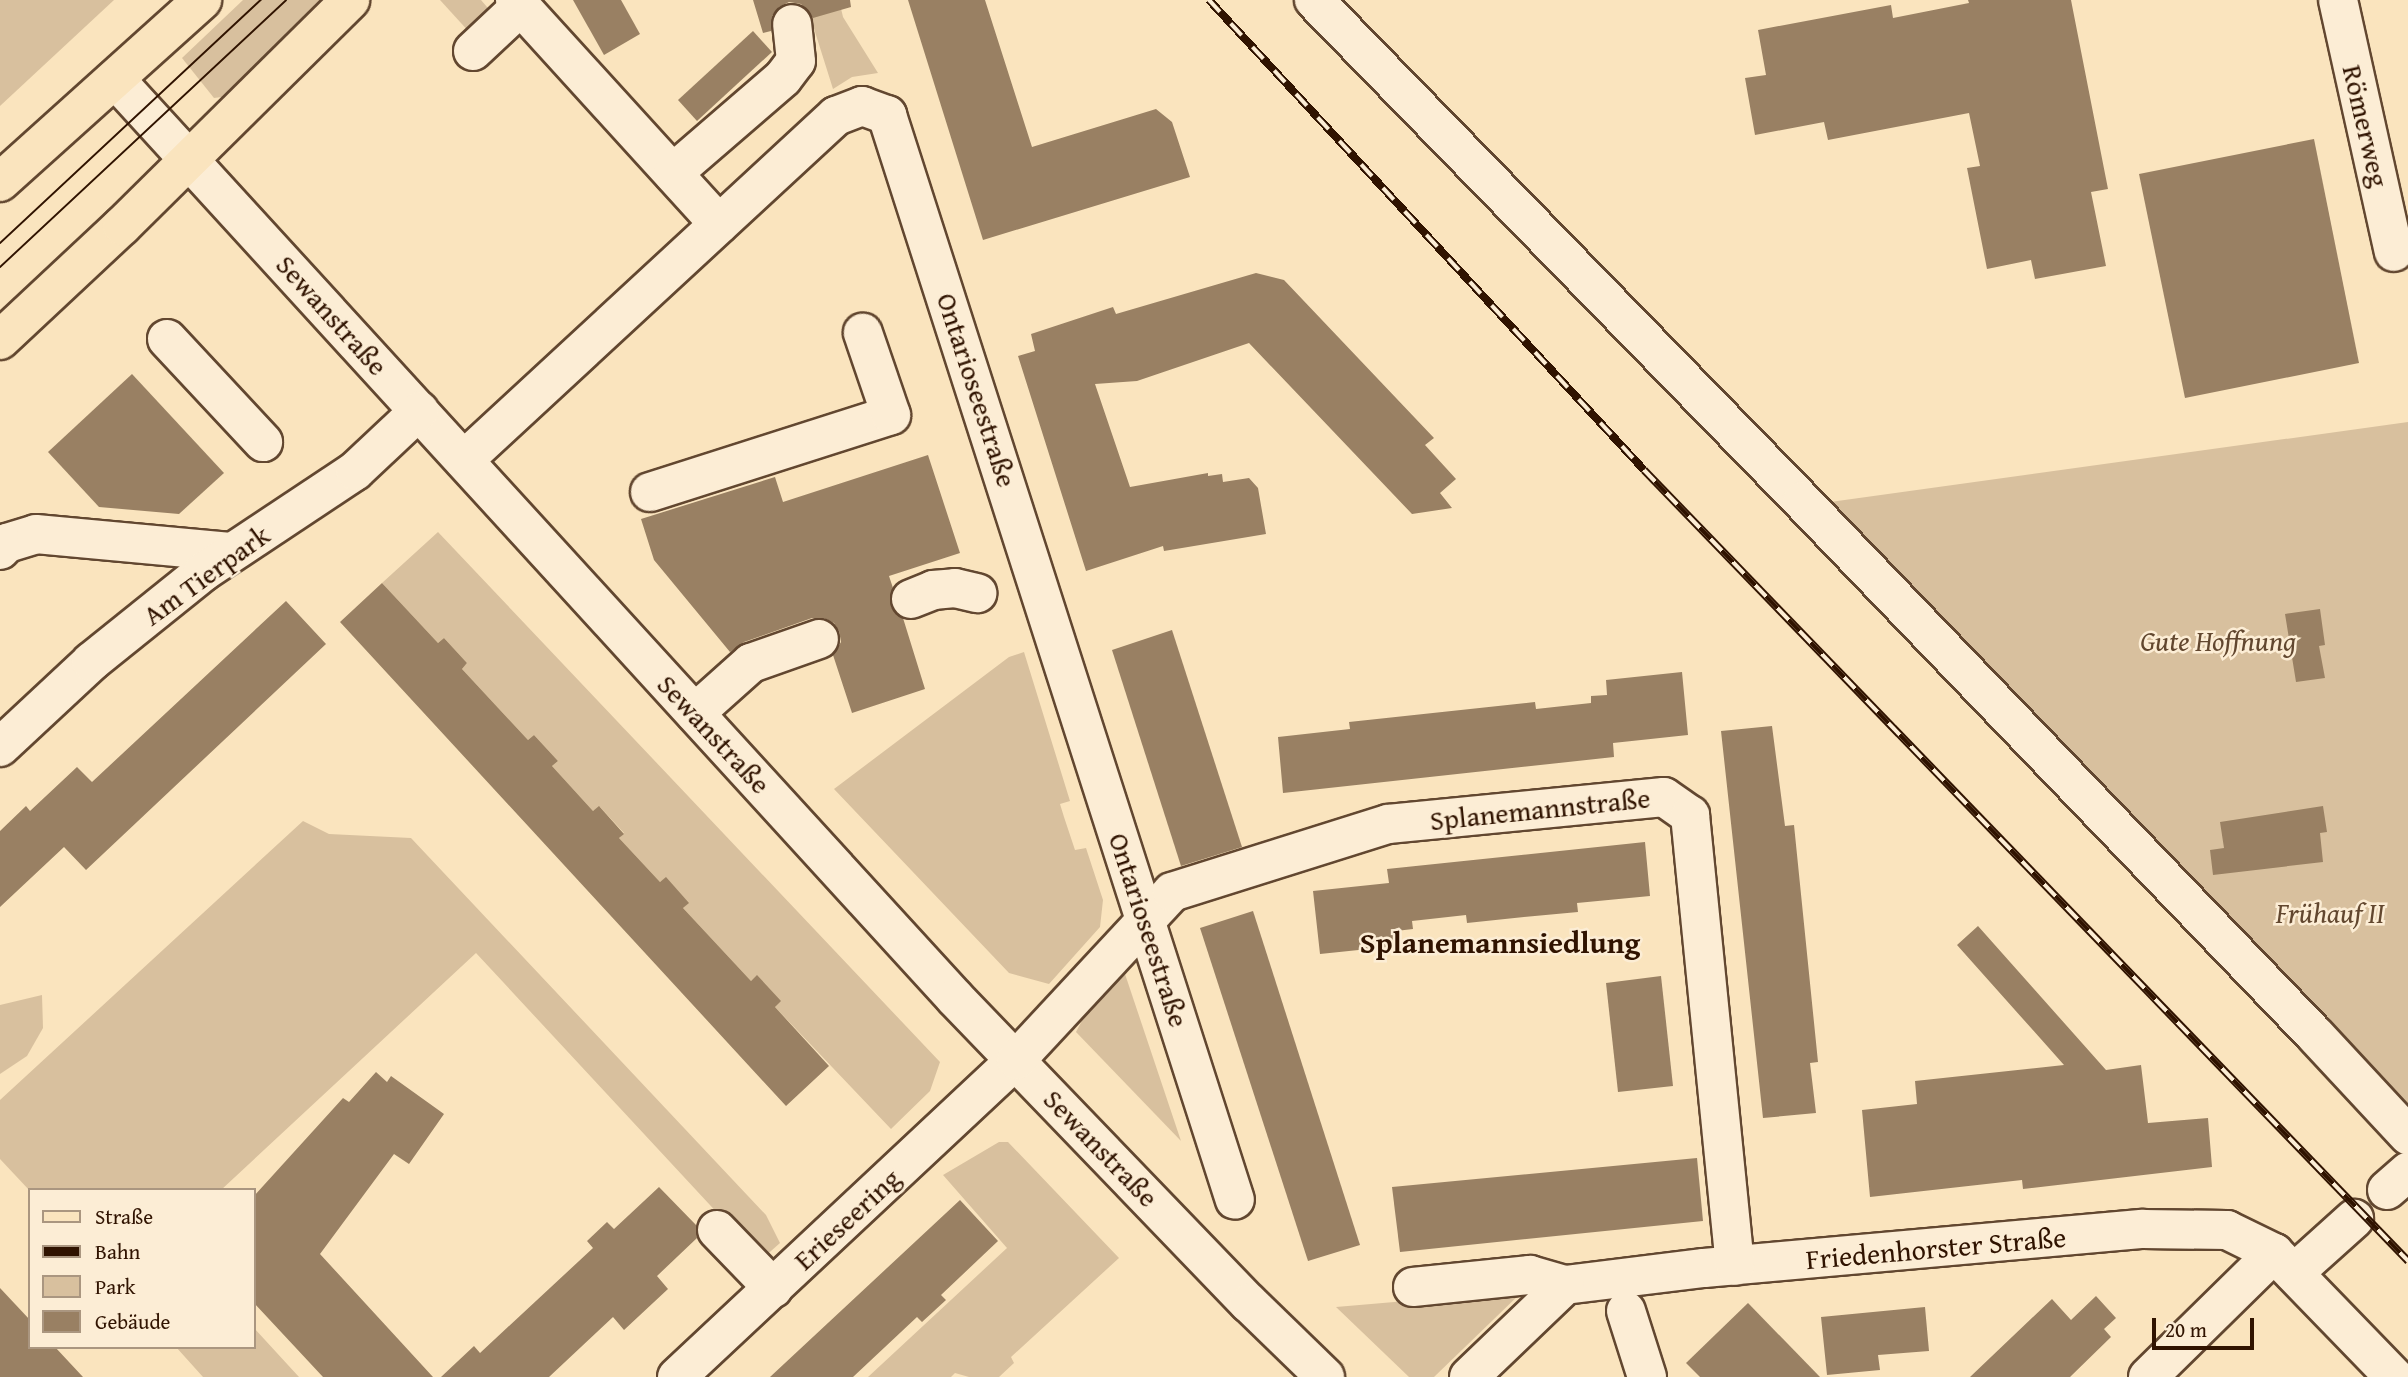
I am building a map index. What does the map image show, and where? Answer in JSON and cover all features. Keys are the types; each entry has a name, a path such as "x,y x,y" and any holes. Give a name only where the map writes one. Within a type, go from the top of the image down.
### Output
{"main road":[{"path":"0,182 202,0"},
{"path":"0,340 350,0"}],"street":[{"path":"1314,0 1802,501 2408,1135"},
{"name":"Römerweg","path":"2338,0 2396,229"},
{"path":"473,51 518,3 719,224"},
{"path":"673,173 783,78 796,61 792,24"},
{"name":"Sewanstraße","path":"115,79 955,998 1249,1303 1325,1377"},
{"name":"Ontarioseestraße","path":"464,460 836,116 862,106 887,115 1235,1200"},
{"path":"650,492 891,415 863,333"},
{"path":"167,339 263,442"},
{"name":"Am Tierpark","path":"0,747 91,662 230,552 355,471 419,411"},
{"path":"0,550 7,543 36,534 230,552"},
{"path":"911,598 933,590 955,588 977,593"},
{"path":"695,713 751,663 819,639"},
{"name":"Splanemannstraße","path":"1016,1060 1172,892 1388,824 1664,797 1690,815 1735,1266"},
{"name":"Erieseering","path":"677,1377 1016,1060"},
{"path":"2148,1377 2284,1263 2354,1219"},
{"name":"Friedenhorster Straße","path":"1413,1287 1530,1275 1565,1284 2143,1229 2227,1230 2284,1263"},
{"path":"717,1230 773,1288"},
{"path":"2284,1263 2394,1377"},
{"path":"1469,1377 1565,1284"},
{"path":"1626,1311 1647,1377"}],"green space":[{"path":"0,0 114,0 0,106"},
{"path":"243,0 326,0 222,97 214,98 182,58"},
{"path":"440,0 481,0 493,14 471,34"},
{"path":"805,0 839,0 843,17 878,73 852,77 833,89"},
{"name":"Gute Hoffnung","path":"2408,422 2408,1106 1823,503"},
{"path":"438,532 940,1062 930,1091 891,1129 775,1007 780,1001 757,976 751,981 683,908 688,903 666,878 660,882 619,838 624,833 600,807 593,811 552,766 558,761 534,735 528,740 462,669 467,663 444,638 438,643 382,583"},
{"path":"1024,652 1070,801 1060,804 1064,817 1075,850 1086,848 1103,900 1100,927 1049,984 1009,973 834,789 1009,657"},
{"path":"303,821 329,834 411,838 766,1215 780,1243 761,1260 476,953 223,1188 28,1189 0,1159 0,1100"},
{"path":"1125,974 1181,1141 1076,1032 1085,1015"},
{"path":"42,995 43,1028 27,1056 0,1074 0,1005"},
{"path":"999,1142 1008,1142 1119,1258 1011,1357 1014,1363 999,1377 969,1377 955,1373 951,1377 868,1377 1007,1248 943,1175"},
{"path":"1523,1291 1434,1377 1409,1377 1336,1307"},
{"path":"256,1330 299,1377 203,1377 178,1349 256,1349"}],"building":[{"path":"573,0 621,0 640,34 604,55"},
{"path":"753,0 850,0 851,7 813,18 801,4 789,2 779,7 772,16 771,31 763,33"},
{"path":"908,0 985,0 1032,147 1156,109 1172,122 1190,177 983,240"},
{"path":"1968,0 2071,0 2108,189 2091,192 2106,266 2035,279 2031,260 1987,269 1967,168 1980,166 1969,113 1828,140 1824,122 1755,135 1745,78 1766,75 1758,30 1891,5 1893,18 1969,3"},
{"path":"753,31 772,52 697,121 678,100"},
{"path":"2314,139 2359,363 2185,398 2139,174"},
{"path":"1256,273 1284,280 1434,438 1425,445 1456,479 1440,493 1452,508 1412,514 1249,343 1137,381 1095,384 1130,487 1208,473 1208,476 1222,474 1223,482 1249,478 1258,488 1266,534 1164,551 1163,546 1086,571 1018,356 1035,351 1031,334 1113,307 1116,314"},
{"path":"132,374 224,473 179,514 99,507 48,452"},
{"path":"928,455 960,553 889,576 893,588 891,607 903,618 925,689 852,713 833,655 841,642 834,623 824,618 812,618 744,642 730,652 654,560 641,519 775,477 783,502"},
{"path":"382,583 438,643 444,638 467,663 462,669 528,740 534,735 558,761 552,766 593,811 599,806 624,834 619,838 660,882 666,877 689,903 683,908 751,981 757,975 781,1001 775,1007 829,1066 786,1106 340,622"},
{"path":"286,601 326,644 86,870 64,847 0,907 0,831 26,806 30,811 77,767 92,782"},
{"path":"2320,609 2325,645 2319,646 2325,678 2296,682 2285,614"},
{"path":"1172,630 1242,847 1181,866 1112,650"},
{"path":"1682,672 1688,735 1613,743 1614,757 1283,793 1278,737 1350,729 1349,722 1535,702 1536,709 1591,703 1591,696 1607,695 1606,680"},
{"path":"1772,726 1785,826 1794,825 1818,1062 1810,1063 1816,1113 1763,1118 1721,731"},
{"path":"2323,806 2327,832 2320,833 2323,862 2213,875 2210,850 2224,848 2220,822"},
{"path":"1645,842 1650,896 1577,903 1578,912 1467,923 1466,915 1412,921 1413,929 1396,931 1397,946 1320,954 1313,891 1389,883 1387,869"},
{"path":"1253,911 1360,1245 1308,1261 1200,928"},
{"path":"1978,926 2106,1070 2141,1065 2148,1123 2208,1118 2212,1167 2023,1189 2022,1180 1870,1197 1862,1110 1917,1104 1915,1081 2064,1065 1957,945"},
{"path":"1661,976 1673,1086 1618,1092 1606,983"},
{"path":"376,1072 387,1082 391,1076 444,1114 409,1164 394,1154 320,1254 433,1377 323,1377 256,1305 256,1194 343,1098 349,1102"},
{"path":"1697,1158 1703,1221 1400,1252 1392,1187"},
{"path":"659,1187 696,1225 697,1238 657,1276 668,1289 624,1330 613,1317 549,1377 441,1377 474,1346 480,1353 593,1248 587,1241 607,1222 614,1229"},
{"path":"960,1200 998,1241 941,1295 946,1300 922,1322 917,1317 853,1377 770,1377"},
{"path":"0,1288 28,1318 28,1349 57,1349 83,1377 0,1377"},
{"path":"2096,1296 2116,1318 2104,1329 2111,1337 2070,1377 1970,1377 2052,1299 2071,1320"},
{"path":"1748,1303 1820,1377 1700,1377 1686,1363"},
{"path":"1925,1307 1929,1351 1878,1355 1880,1370 1827,1375 1821,1317"}],"tram line":[{"path":"0,243 261,0"},
{"path":"0,267 286,0"}],"railway":[{"path":"1209,0 1644,470 2408,1261"}],"district":[{"name":"Splanemannsiedlung","path":"1500,942"}],"park label":[{"name":"Frühauf II","path":"2330,913"}]}
